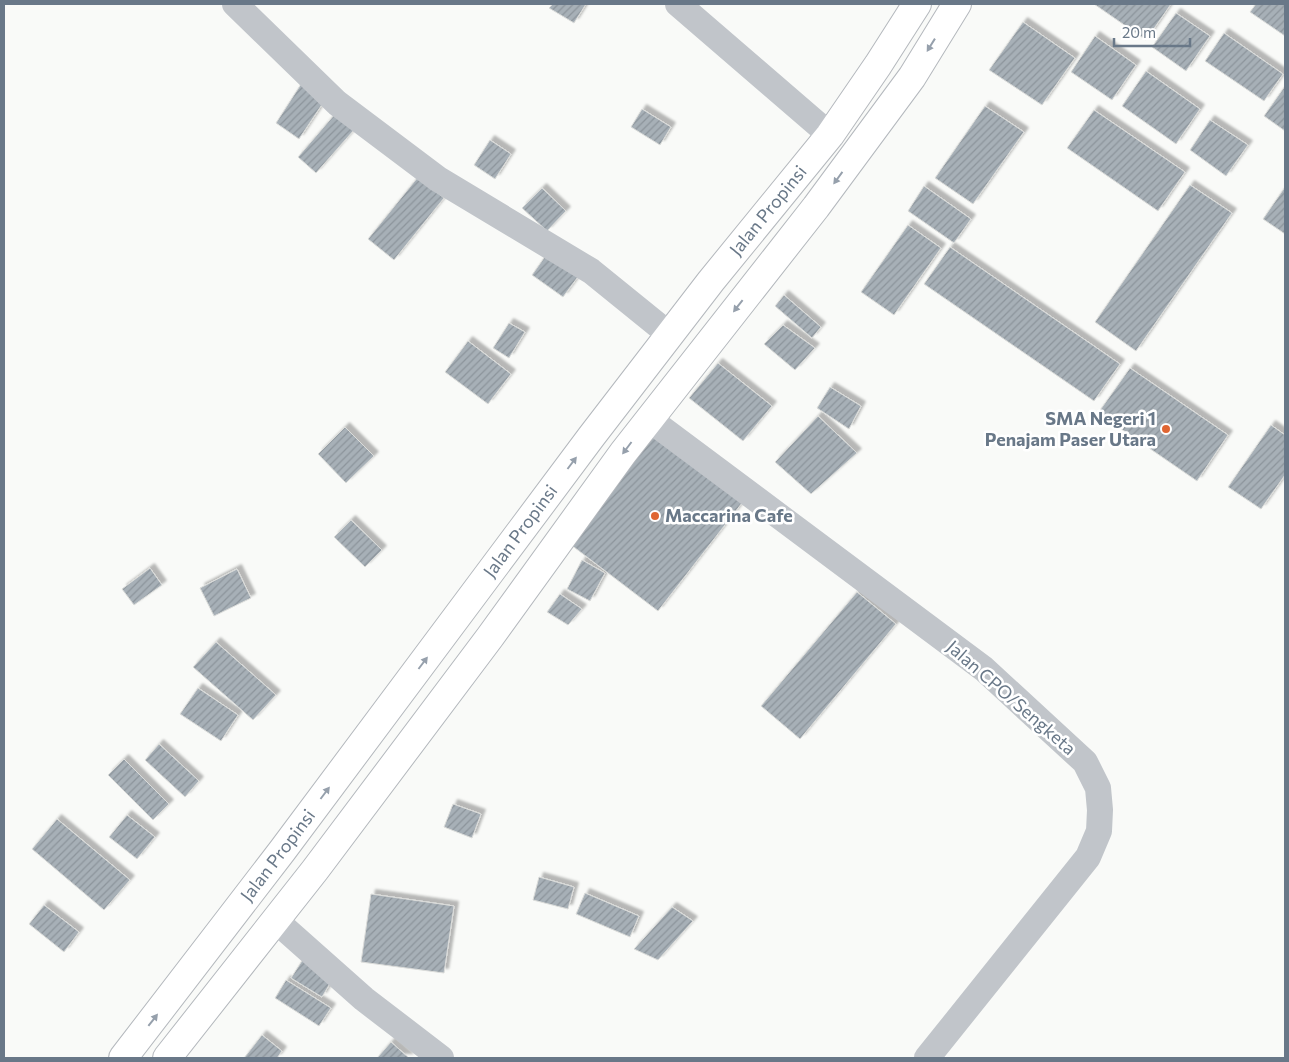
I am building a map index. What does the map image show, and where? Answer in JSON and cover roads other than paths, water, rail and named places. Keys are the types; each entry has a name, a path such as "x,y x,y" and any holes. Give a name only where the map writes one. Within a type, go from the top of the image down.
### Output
{"highway":[{"name":"Jalan Propinsi","path":"123,1058 265,873 585,445 711,281 830,135 917,4"},
{"path":"171,1057 490,637 649,419 816,207 912,77 957,4"},
{"path":"265,873 296,894"}],"street":[{"path":"235,4 337,103 438,180 591,271 670,335"},
{"path":"678,4 830,135"},
{"name":"Jalan CPO/Sengketa","path":"649,419 984,670 1085,762 1098,788 1099,831 1088,857 927,1058"},
{"path":"275,920 364,999 441,1058"}],"place":[{"name":"SMA Negeri 1 Penajam Paser Utara","path":"1166,429"},
{"name":"Maccarina Cafe","path":"655,516"}]}
